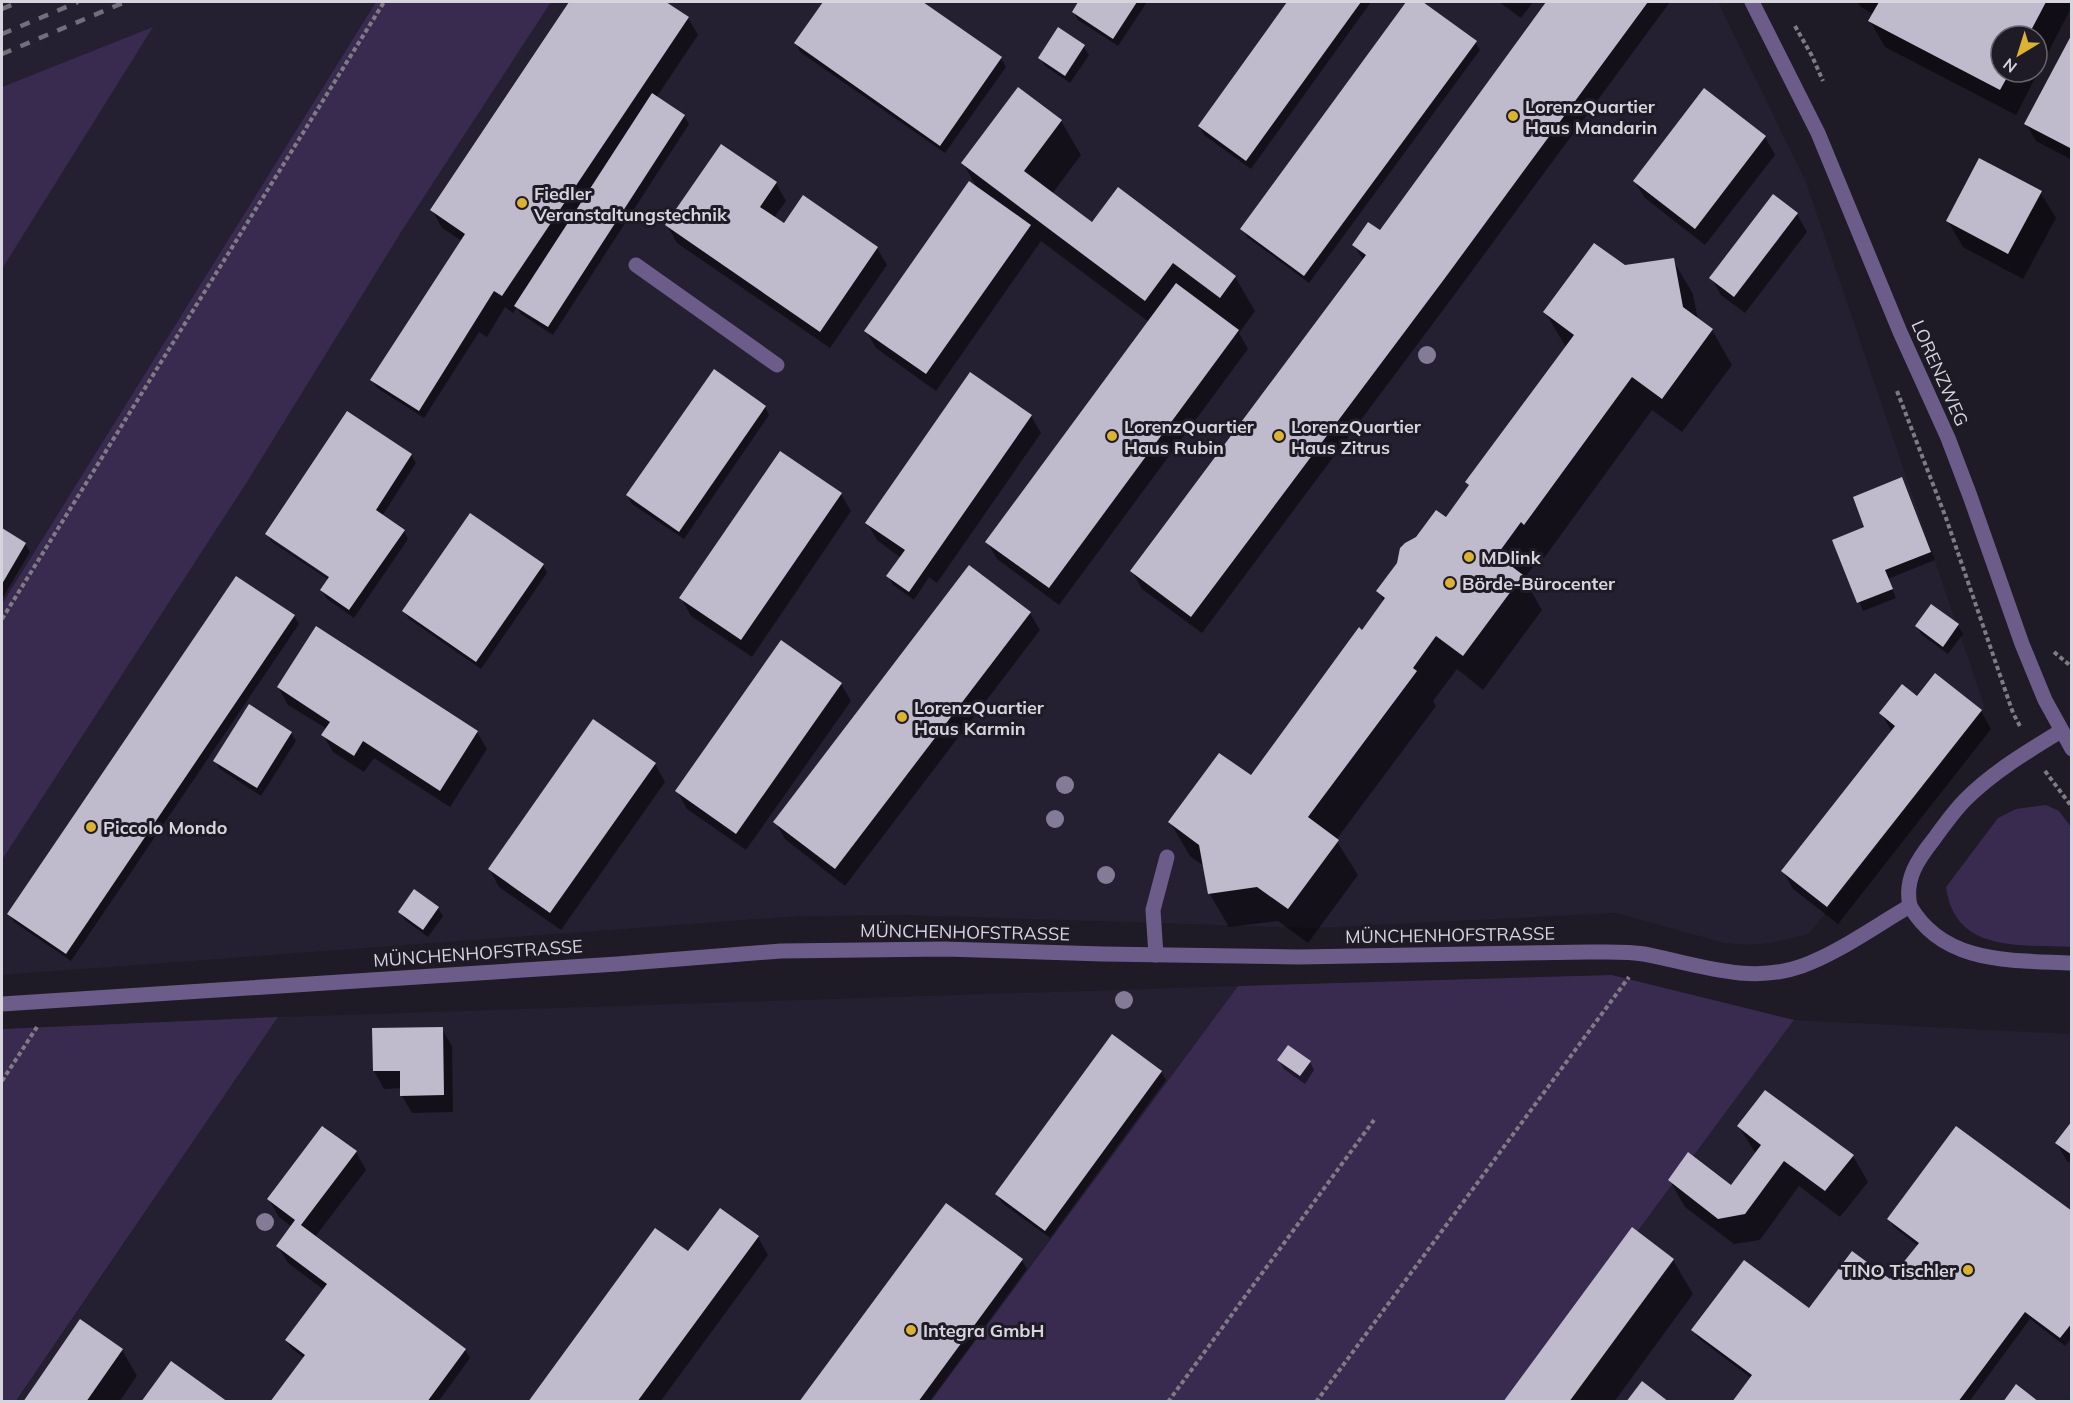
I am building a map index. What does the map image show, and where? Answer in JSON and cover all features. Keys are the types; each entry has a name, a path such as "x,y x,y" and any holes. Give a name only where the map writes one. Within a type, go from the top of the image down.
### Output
{"street":[{"name":"LORENZWEG","path":"1752,2 1818,133 1900,332 1948,438 2022,644 2061,731 2072,748"},
{"path":"636,265 777,365"},
{"path":"2061,731 1982,785 1958,807 1924,852 1910,876 1908,896 1910,906 1924,925 1940,938 1966,953 2002,959 2072,963"},
{"path":"1156,955 1153,910 1167,857"},
{"name":"MÜNCHENHOFSTRASSE","path":"2,1004 781,951 945,949 1299,957 1589,952 1645,954 1726,972 1750,974 1788,970 1827,955 1910,906"}],"path":[{"path":"2,619 384,2"},
{"path":"1894,385 1946,518 2013,713"},
{"path":"2054,652 2072,668"},
{"path":"2056,789 2072,807"},
{"path":"1316,1401 1645,954"},
{"path":"2,1081 54,1001"},
{"path":"1168,1401 1374,1120"}],"shaded area":[{"path":"2,2 376,2 2,604 2,269 152,28 2,87"},
{"path":"376,2 551,2 403,229 247,482 2,860 2,604"},
{"path":"551,2 1718,2 1806,182 1985,708 1809,934 1771,943 1748,945 1724,943 1616,913 1315,928 908,915 798,916 2,975 2,860 247,482 403,229"},
{"path":"153,27 2,269 2,87"},
{"path":"2046,805 2059,811 2071,827 2071,947 2012,944 1976,935 1962,924 1952,909 1946,887 1998,818 2016,809"},
{"path":"1612,975 1794,1020 1512,1401 930,1402 1238,986"},
{"path":"1238,986 930,1401 16,1402 278,1017"},
{"path":"278,1017 16,1401 2,1401 2,1029"},
{"path":"1794,1020 2071,1034 2072,1395 2067,1401 1512,1402"}],"building":[{"path":"569,2 666,2 689,17 502,296 494,291 419,411 370,380 465,234 430,210"},
{"path":"823,2 923,2 1002,57 940,146 794,43"},
{"path":"1078,2 1137,2 1113,39 1072,12"},
{"path":"1287,2 1361,2 1246,161 1198,126"},
{"path":"1406,2 1423,2 1477,41 1304,276 1240,229"},
{"path":"1546,2 1648,2 1191,617 1130,571 1366,255 1352,245 1368,222 1380,230"},
{"path":"1879,2 2046,2 2034,24 1989,24 1989,84 2003,84 2000,90 1868,21"},
{"path":"1058,27 1085,45 1065,76 1038,58"},
{"path":"2072,34 2072,149 2024,124 2045,84 2049,84 2049,77"},
{"path":"1018,87 1062,120 1024,171 1092,222 1118,187 1236,276 1220,298 1173,263 1145,301 961,163"},
{"path":"1704,88 1766,136 1695,229 1633,181"},
{"path":"652,93 685,115 548,327 514,306"},
{"path":"721,144 777,182 760,207 784,223 803,195 878,247 820,332 665,225"},
{"path":"1979,158 2042,191 2008,254 1946,221"},
{"path":"969,181 1031,225 926,374 864,331"},
{"path":"1773,194 1798,213 1734,297 1709,278"},
{"name":"Börde-Bürocenter","path":"1594,243 1625,265 1674,258 1683,307 1713,329 1662,399 1632,377 1524,525 1521,522 1497,555 1523,575 1463,656 1436,636 1413,668 1417,671 1308,817 1339,840 1288,909 1257,887 1208,894 1199,845 1168,822 1219,753 1251,775 1359,627 1362,630 1385,598 1376,591 1397,563 1400,548 1416,537 1436,510 1446,517 1469,485 1465,482 1574,335 1543,312"},
{"name":"LorenzQuartier Haus Rubin","path":"1176,283 1239,330 1049,588 985,542"},
{"path":"714,369 766,406 679,532 626,495"},
{"path":"970,372 1032,415 909,592 886,576 905,550 865,523"},
{"path":"347,411 412,454 376,510 405,530 349,610 320,590 329,577 265,534"},
{"path":"780,451 842,493 741,640 679,598"},
{"path":"1902,477 1931,552 1885,570 1893,589 1857,603 1832,540 1864,527 1853,497"},
{"path":"470,513 544,564 476,662 402,611"},
{"path":"2,528 26,543 2,584"},
{"name":"LorenzQuartier Haus Karmin","path":"969,565 1031,612 835,869 773,822"},
{"path":"236,576 295,615 66,954 7,914"},
{"path":"1931,604 1959,624 1943,647 1915,626"},
{"path":"316,626 478,731 440,791 363,741 354,756 321,735 330,722 277,687"},
{"path":"781,640 842,683 736,834 675,791"},
{"path":"1935,673 1982,710 1827,907 1781,871 1895,726 1879,713 1902,684 1917,696"},
{"path":"249,704 292,732 257,788 213,761"},
{"path":"593,719 656,763 550,913 488,869"},
{"path":"414,889 439,907 423,930 398,912"},
{"path":"443,1027 444,1095 400,1096 400,1071 373,1071 372,1028"},
{"path":"1112,1034 1162,1071 1045,1231 995,1194"},
{"path":"1288,1045 1311,1061 1300,1076 1277,1060"},
{"path":"1765,1090 1854,1155 1825,1191 1784,1161 1745,1214 1718,1219 1668,1180 1688,1152 1731,1185 1761,1145 1737,1126"},
{"path":"2072,1121 2072,1155 2055,1143"},
{"path":"322,1126 357,1151 301,1225 466,1349 427,1402 270,1402 305,1355 285,1340 327,1284 276,1246 295,1220 267,1199"},
{"name":"TINO Tischler","path":"1956,1126 2072,1211 2072,1323 2060,1338 2025,1312 1958,1402 1732,1402 1752,1375 1691,1330 1744,1260 1809,1308 1852,1251 1890,1279 1919,1243 1887,1219"},
{"name":"Integra GmbH","path":"946,1203 1023,1259 918,1402 799,1402"},
{"path":"720,1208 759,1236 637,1402 528,1402 655,1228 688,1251"},
{"path":"1632,1227 1674,1259 1569,1402 1503,1402"},
{"path":"80,1319 123,1349 86,1402 23,1402"},
{"path":"171,1361 228,1402 141,1402"},
{"path":"1642,1381 1669,1402 1626,1402"},
{"path":"2016,1384 2039,1402 2003,1402"}],"railway":[{"path":"2,9 19,2"},
{"path":"2,34 78,2"},
{"path":"2,54 125,2"}],"place":[{"name":"LorenzQuartier Haus Mandarin","path":"1513,116"},
{"name":"Fiedler Veranstaltungstechnik","path":"522,203"},
{"name":"LorenzQuartier Haus Rubin","path":"1112,436"},
{"name":"LorenzQuartier Haus Zitrus","path":"1279,436"},
{"name":"MDlink","path":"1469,557"},
{"name":"Börde-Bürocenter","path":"1450,583"},
{"name":"LorenzQuartier Haus Karmin","path":"902,717"},
{"name":"Piccolo Mondo","path":"91,827"},
{"name":"TINO Tischler","path":"1968,1270"},
{"name":"Integra GmbH","path":"911,1330"}]}
